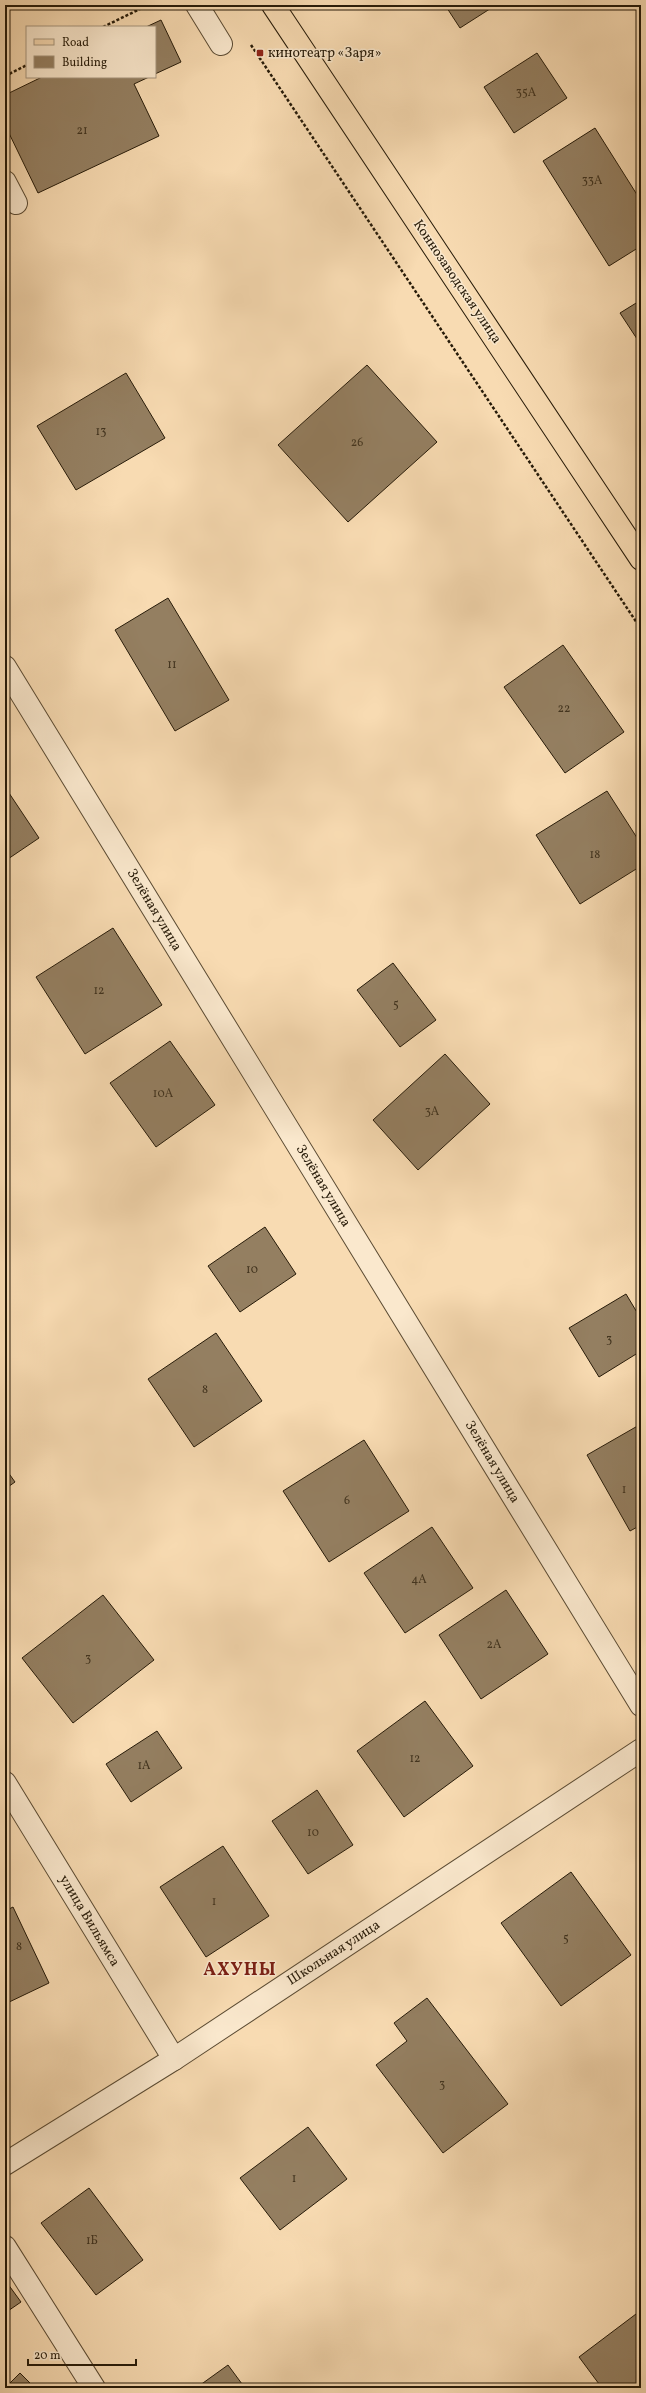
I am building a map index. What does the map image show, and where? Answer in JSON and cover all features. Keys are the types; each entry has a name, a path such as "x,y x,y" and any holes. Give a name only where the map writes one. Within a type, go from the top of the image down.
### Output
{"main road":[{"name":"Коннозаводская улица","path":"273,5 641,559"}],"street":[{"path":"197,5 221,44"},
{"path":"5,182 16,203"},
{"name":"Зелёная улица","path":"5,667 641,1705"},
{"name":"Школьная улица","path":"5,2164 174,2059 641,1750"},
{"name":"улица Вильямса","path":"5,1782 174,2059"},
{"path":"5,2247 94,2388"}],"path":[{"path":"105,26 148,5"},
{"path":"246,38 641,629"},
{"path":"5,76 26,66"}],"building":[{"path":"445,5 496,5 460,28"},
{"path":"161,20 181,62 156,74 156,26 148,26"},
{"path":"537,53 567,98 514,133 484,87"},
{"path":"40,78 147,78 134,84 159,136 38,193 5,125 5,95"},
{"path":"595,128 641,201 641,246 609,266 543,161"},
{"path":"641,300 641,345 620,313"},
{"path":"367,365 437,442 348,522 278,445"},
{"path":"126,373 165,438 76,490 37,426"},
{"path":"168,598 229,700 175,731 115,630"},
{"path":"563,645 624,732 565,773 504,687"},
{"path":"5,787 39,838 5,861"},
{"path":"607,791 641,844 641,866 580,904 536,835"},
{"path":"113,928 162,1005 85,1054 36,977"},
{"path":"393,963 436,1020 400,1047 357,990"},
{"path":"170,1041 215,1105 156,1147 110,1083"},
{"path":"445,1054 490,1104 418,1170 373,1120"},
{"path":"265,1227 296,1274 240,1312 208,1266"},
{"path":"626,1294 641,1319 641,1351 599,1377 569,1328"},
{"path":"216,1333 262,1401 194,1447 148,1379"},
{"path":"641,1424 641,1525 630,1531 587,1455"},
{"path":"364,1440 409,1511 329,1562 283,1491"},
{"path":"5,1468 15,1482 5,1489"},
{"path":"432,1527 473,1588 405,1633 364,1573"},
{"path":"506,1590 548,1654 481,1699 439,1635"},
{"path":"103,1595 154,1660 73,1723 22,1658"},
{"path":"425,1701 473,1766 404,1817 357,1751"},
{"path":"157,1731 182,1768 131,1802 106,1764"},
{"path":"317,1790 353,1845 308,1874 272,1821"},
{"path":"223,1846 269,1916 206,1957 160,1887"},
{"path":"571,1872 631,1955 561,2006 501,1923"},
{"path":"13,1907 49,1983 5,2004 5,1911"},
{"path":"427,1998 508,2104 443,2153 376,2065 407,2041 394,2023"},
{"path":"308,2127 347,2179 280,2230 240,2178"},
{"path":"89,2188 143,2260 96,2295 41,2223"},
{"path":"5,2280 21,2302 5,2313"},
{"path":"636,2314 641,2321 641,2388 602,2388 579,2357"},
{"path":"228,2365 245,2388 196,2388"},
{"path":"20,2373 35,2388 5,2388"}],"place":[{"name":"кинотеатр «Заря»","path":"260,53"}],"district":[{"name":"АХУНЫ","path":"240,1970"}]}
